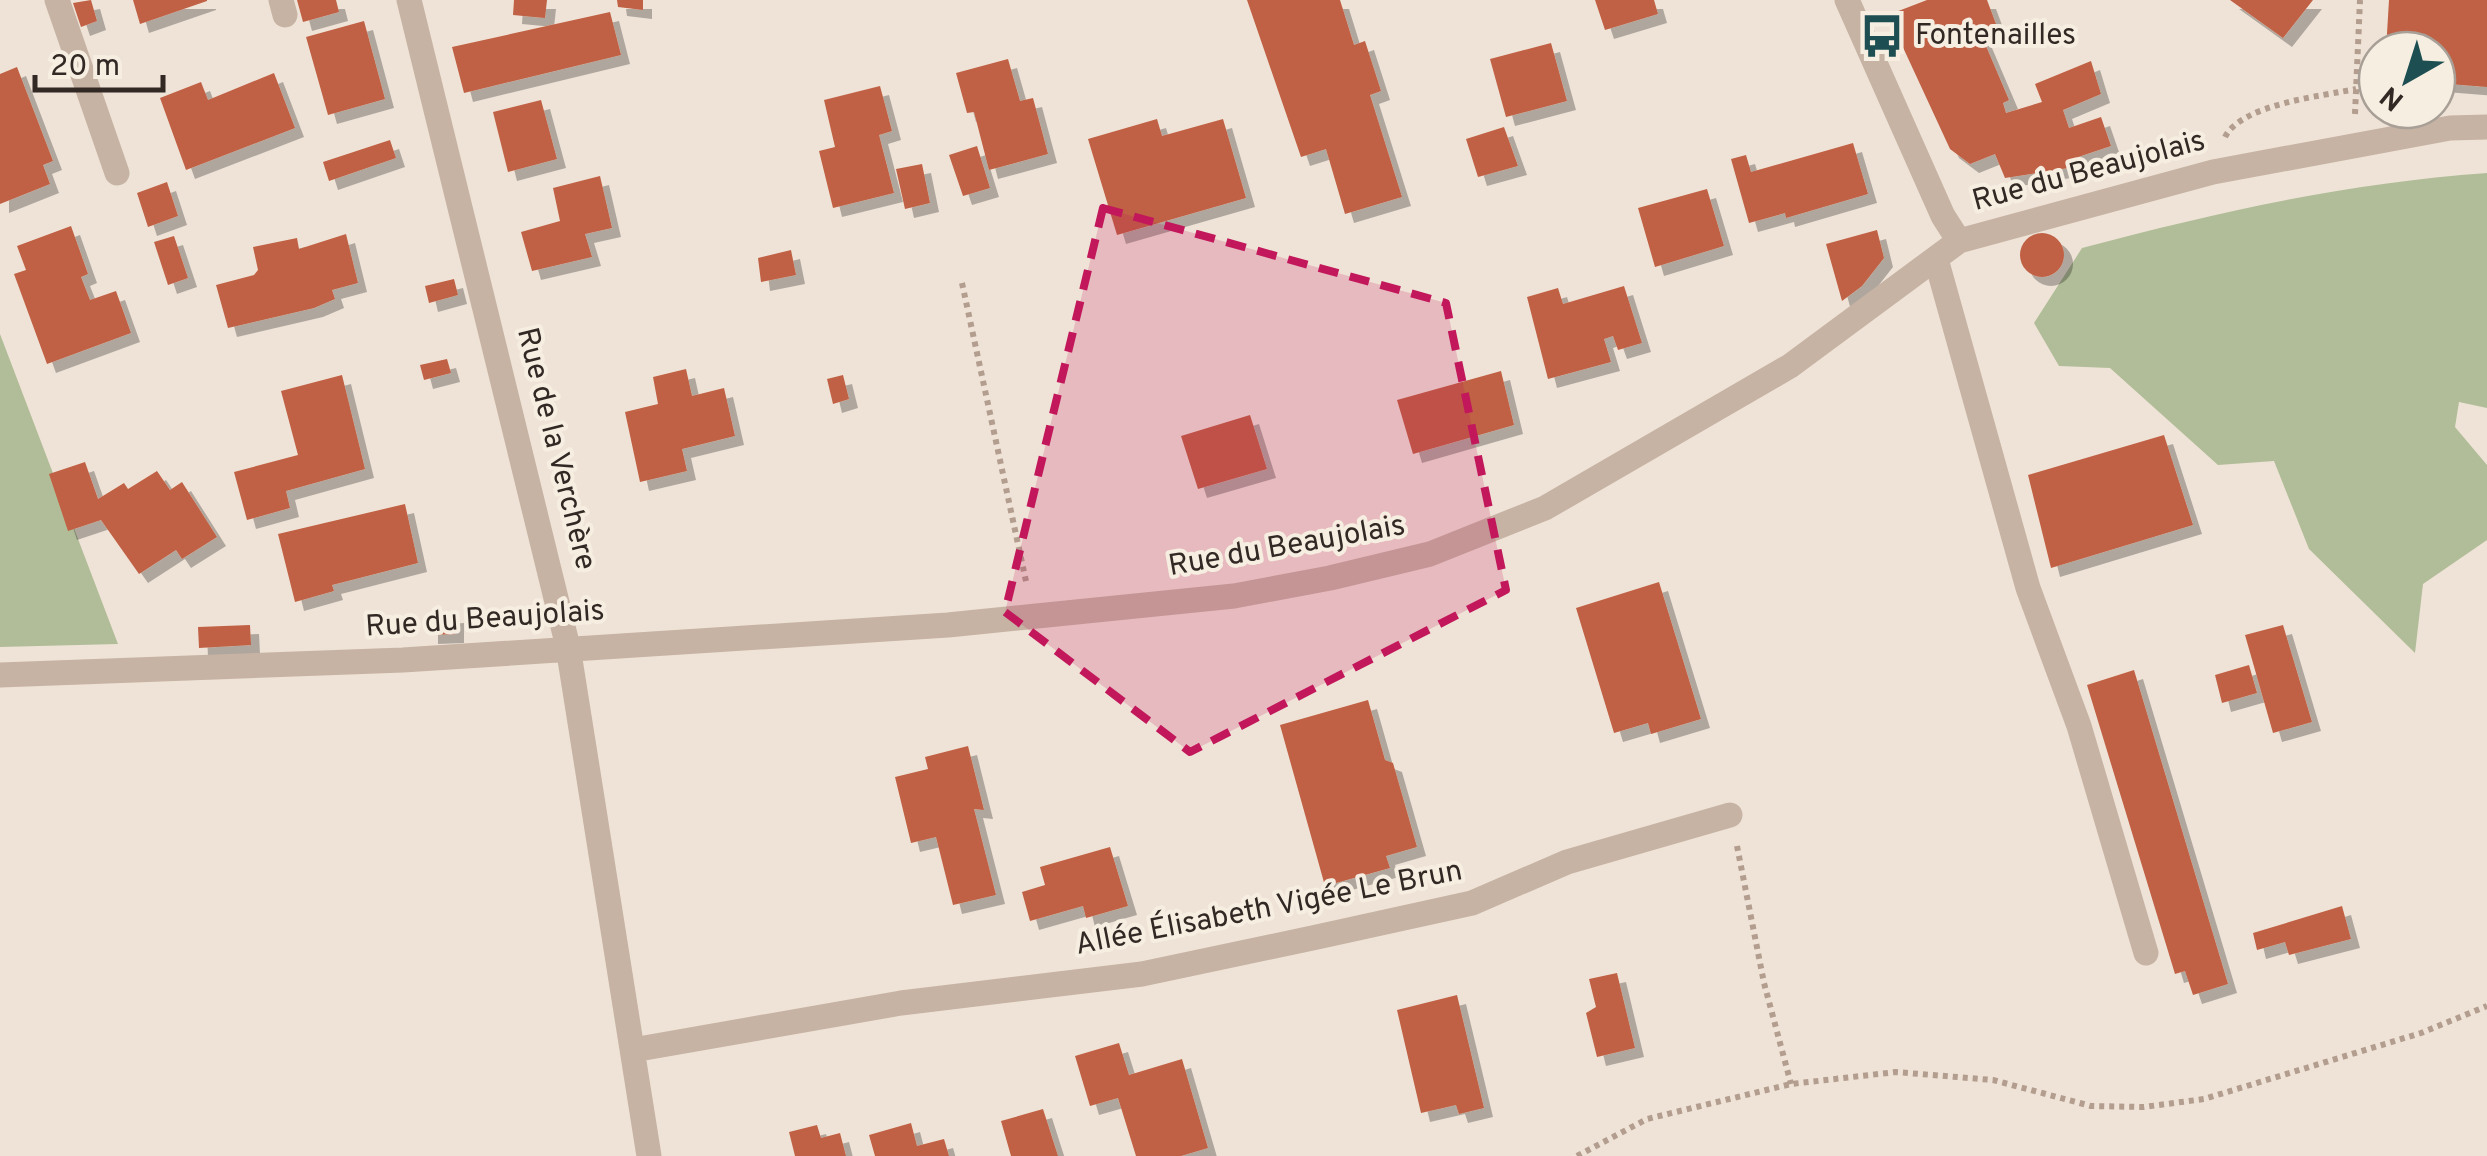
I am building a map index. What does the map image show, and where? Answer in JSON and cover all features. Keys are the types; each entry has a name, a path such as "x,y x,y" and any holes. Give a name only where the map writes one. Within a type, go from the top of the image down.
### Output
{"street":[{"path":"57,0 117,173"},
{"name":"Rue de la Verchère","path":"409,0 568,647 649,1156"},
{"path":"1847,0 1943,216 1959,241"},
{"name":"Rue du Beaujolais","path":"0,675 403,660 1033,616 1234,596 1330,578 1430,554 1544,508 1790,366 1959,241 2213,172 2450,128 2487,127"},
{"path":"1936,259 2028,588 2080,726 2146,952"},
{"name":"Allée Élisabeth Vigée Le Brun","path":"633,1050 901,1003 1142,974 1316,937 1472,903 1568,862 1730,815"}],"path":[{"path":"2354,145 2360,0"},
{"path":"2213,172 2220,144 2241,120 2270,108 2356,89"},
{"path":"962,282 1033,616"},
{"path":"1730,815 1764,984 1790,1084"},
{"path":"1577,1156 1647,1119 1790,1084 1896,1072 1994,1080 2091,1106 2144,1108 2204,1099 2421,1032 2487,1006"}],"highlighted area":[{"path":"1103,208 1446,303 1506,590 1190,752 1005,612"}],"green space":[{"path":"2487,173 2487,408 2459,402 2455,427 2487,465 2487,540 2423,584 2415,653 2309,549 2274,461 2218,465 2110,368 2059,366 2034,323 2082,248 2283,201 2383,184"},
{"path":"0,334 118,644 0,647"}],"building":[{"path":"91,0 97,21 81,27 73,3"},
{"path":"133,0 207,0 207,1 140,24"},
{"path":"297,0 336,0 339,12 303,22"},
{"path":"514,0 547,0 545,18 513,15"},
{"path":"617,0 643,0 643,10 618,7"},
{"path":"1247,0 1340,0 1354,45 1365,41 1381,91 1370,95 1402,197 1345,214 1326,149 1301,157"},
{"path":"1595,0 1654,0 1658,14 1605,30"},
{"path":"1927,0 1987,0 1996,24 1980,32 2009,100 2003,103 2006,113 2042,102 2035,84 2091,61 2101,94 2063,110 2069,128 2101,117 2111,146 2078,157 2081,166 2005,178 1995,154 1970,164 1950,149 1888,15"},
{"path":"2230,0 2313,0 2283,38"},
{"path":"2389,0 2487,0 2487,87 2457,85 2457,30 2387,30"},
{"path":"610,12 621,55 464,93 452,47"},
{"path":"364,21 385,99 328,115 306,37"},
{"path":"1551,43 1567,101 1506,117 1490,59"},
{"path":"1008,59 1020,101 1033,98 1048,154 989,170 974,112 967,113 956,73"},
{"path":"17,67 53,161 43,165 50,184 0,204 0,74"},
{"path":"274,73 295,128 186,170 160,98 201,82 208,100"},
{"path":"880,86 892,131 879,135 894,193 833,208 819,151 835,147 824,100"},
{"path":"541,100 557,159 508,172 493,112"},
{"path":"1157,119 1162,136 1223,119 1246,198 1117,235 1088,139"},
{"path":"1504,127 1518,166 1478,177 1466,139"},
{"path":"390,140 396,158 329,181 323,162"},
{"path":"1853,143 1868,194 1786,218 1785,213 1749,223 1731,159 1746,155 1751,172"},
{"path":"977,146 990,188 963,196 949,155"},
{"path":"922,164 930,203 905,209 896,169"},
{"path":"600,176 612,228 585,234 592,257 532,271 521,232 560,221 553,188"},
{"path":"167,182 178,216 148,227 137,193"},
{"path":"1707,189 1724,246 1655,267 1638,208"},
{"path":"71,226 88,274 81,277 90,300 116,291 131,333 47,364 14,274 26,270 17,246"},
{"path":"1877,230 1884,258 1862,286 1842,301 1826,244"},
{"path":"2042,233 2058,239 2064,255 2058,271 2042,277 2026,271 2020,255 2026,239"},
{"path":"346,234 358,283 332,290 335,299 314,308 228,328 216,285 254,275 258,270 253,247 297,238 299,249"},
{"path":"174,236 188,278 168,285 154,242"},
{"path":"791,250 796,275 761,282 758,258"},
{"path":"454,279 458,295 429,303 425,286"},
{"path":"1624,286 1642,343 1618,350 1613,336 1604,339 1611,362 1548,379 1527,297 1558,288 1563,304"},
{"path":"447,359 451,373 424,380 420,365"},
{"path":"686,369 692,396 724,388 735,436 682,449 687,471 640,482 625,412 658,404 653,377"},
{"path":"1501,371 1514,425 1413,454 1397,400"},
{"path":"342,375 365,469 286,491 290,508 247,520 234,472 298,455 281,391"},
{"path":"843,375 849,399 833,404 827,379"},
{"path":"1250,415 1267,469 1198,489 1181,436"},
{"path":"2164,435 2193,525 2051,568 2028,475"},
{"path":"85,462 98,499 124,483 128,489 157,471 170,490 182,482 217,537 182,559 176,550 139,574 101,520 68,531 49,474"},
{"path":"405,504 418,563 332,585 334,591 295,602 278,534"},
{"path":"1659,582 1701,719 1651,734 1648,723 1614,733 1576,608"},
{"path":"455,614 455,634 429,635 429,616"},
{"path":"250,625 251,645 199,648 198,627"},
{"path":"2283,625 2312,722 2273,733 2245,635"},
{"path":"2249,665 2257,693 2222,703 2215,675"},
{"path":"2134,670 2228,984 2193,995 2185,971 2175,974 2087,685"},
{"path":"1368,700 1385,760 1393,763 1417,847 1386,856 1390,868 1325,886 1280,725"},
{"path":"968,746 984,810 974,809 996,895 953,905 936,837 911,843 895,777 928,769 925,757"},
{"path":"1110,847 1128,906 1086,918 1083,906 1030,921 1022,892 1045,885 1040,867"},
{"path":"2342,906 2351,939 2289,955 2285,942 2257,950 2253,933"},
{"path":"1617,973 1635,1048 1597,1057 1586,1013 1596,1007 1589,979"},
{"path":"1457,995 1484,1108 1459,1114 1456,1105 1421,1113 1397,1010"},
{"path":"1119,1043 1129,1075 1182,1059 1208,1148 1181,1156 1136,1156 1118,1098 1090,1106 1075,1056"},
{"path":"1043,1109 1058,1156 1011,1156 1001,1121"},
{"path":"911,1123 917,1146 944,1139 949,1156 875,1156 869,1135"},
{"path":"817,1125 821,1138 840,1133 846,1156 795,1156 789,1132"}],"place":[{"name":"Fontenailles","path":"1882,36"}]}
